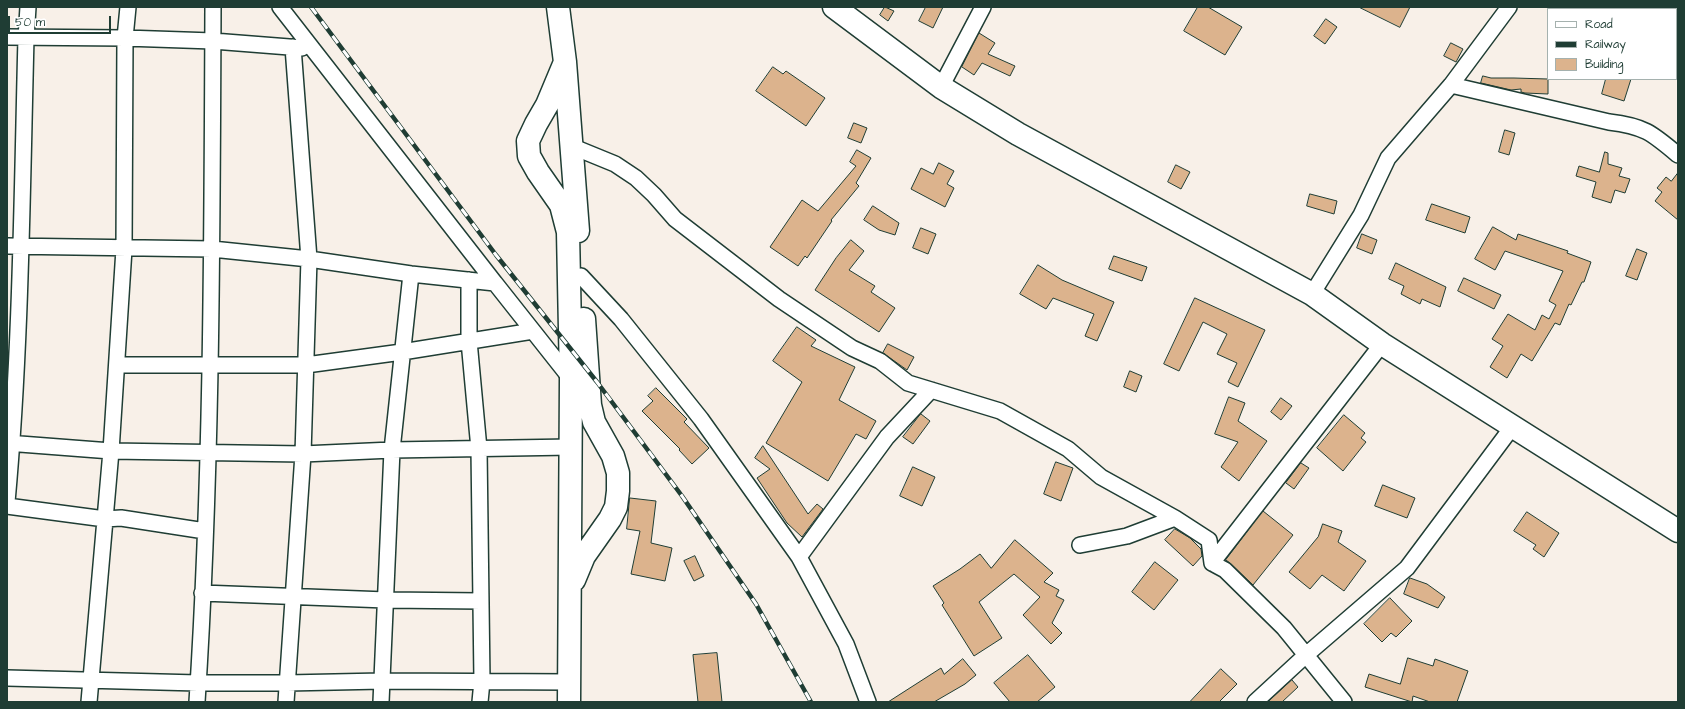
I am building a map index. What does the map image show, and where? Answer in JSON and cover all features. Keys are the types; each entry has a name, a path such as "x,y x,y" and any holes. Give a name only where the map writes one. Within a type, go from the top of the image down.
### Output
{"main road":[{"path":"558,7 565,62 582,276 590,405 594,422 613,456 618,473 616,507 610,519 584,556 576,574 570,595"},
{"path":"834,7 941,87 1018,134 1312,294 1382,344 1678,531"},
{"path":"565,62 547,105 528,141 529,156 538,172 561,205 568,232 571,380 569,692"}],"street":[{"path":"7,502 10,443 14,246 28,7"},
{"path":"89,702 111,451 124,249 125,38 128,7"},
{"path":"197,702 208,453 212,249 213,7"},
{"path":"280,7 571,380"},
{"path":"941,87 983,7"},
{"path":"1312,294 1361,215 1388,158 1452,85 1509,7"},
{"path":"7,37 125,38 213,41 312,48"},
{"path":"286,702 303,454 309,259 293,47"},
{"path":"1452,85 1609,122 1630,124 1642,128 1656,137 1678,155"},
{"path":"571,146 615,164 636,178 654,194 675,219 779,299 852,348 880,361 908,383 1000,411 1068,449 1101,477 1175,518 1209,540 1212,563"},
{"path":"14,246 124,249 212,249 309,259 411,274 495,283"},
{"path":"381,702 392,450 411,274"},
{"path":"582,276 621,319 701,419 799,557 846,644 868,702"},
{"path":"469,280 469,341 479,449 482,681 480,702"},
{"path":"117,365 306,365 402,352 533,331"},
{"path":"1212,563 1382,344"},
{"path":"799,557 887,437 931,390"},
{"path":"1255,702 1306,655 1407,568 1513,426"},
{"path":"10,443 111,451 303,454 392,450 571,447"},
{"path":"7,506 105,519 121,518 205,531"},
{"path":"1080,545 1127,536 1175,518"},
{"path":"1212,563 1225,570 1284,628 1344,702"},
{"path":"202,593 386,600 481,601"},
{"path":"7,678 198,683 482,681 569,692"}],"building":[{"path":"885,7 894,11 888,21 880,15"},
{"path":"926,7 943,7 933,28 919,21"},
{"path":"1198,7 1208,7 1242,27 1225,55 1184,31"},
{"path":"1359,7 1410,7 1400,27"},
{"path":"1326,19 1337,27 1325,44 1314,36"},
{"path":"979,33 995,43 988,54 1015,66 1010,76 982,63 974,75 962,67"},
{"path":"1451,43 1463,49 1456,62 1444,56"},
{"path":"773,67 783,74 786,71 825,98 806,126 756,91"},
{"path":"1483,76 1491,78 1547,79 1548,94 1525,93 1521,92 1521,89 1511,90 1481,83"},
{"path":"1606,80 1631,80 1624,101 1602,94"},
{"path":"854,123 867,128 861,143 848,138"},
{"path":"1505,130 1515,133 1509,155 1499,152"},
{"path":"857,150 871,158 856,183 859,186 831,220 832,221 807,258 805,256 798,266 770,247 802,200 818,211 856,166 850,162"},
{"path":"1605,152 1608,153 1608,164 1622,168 1619,176 1630,179 1625,193 1615,190 1611,203 1592,197 1596,182 1576,176 1579,166 1599,172"},
{"path":"939,163 954,171 947,184 954,188 945,207 911,189 921,168 933,174"},
{"path":"1176,165 1190,172 1181,189 1168,182"},
{"path":"1678,173 1678,220 1655,201 1662,192 1657,188 1666,177 1671,181"},
{"path":"1310,194 1337,201 1334,214 1307,206"},
{"path":"1432,204 1470,217 1465,233 1426,220"},
{"path":"873,206 899,223 895,235 879,230 864,220"},
{"path":"1493,227 1516,240 1518,234 1568,251 1567,253 1591,262 1584,282 1582,282 1571,305 1569,304 1560,325 1555,323 1532,361 1521,354 1507,378 1490,367 1503,346 1492,339 1508,314 1535,330 1542,315 1549,319 1556,305 1549,301 1563,271 1505,251 1495,270 1475,259"},
{"path":"921,228 936,234 928,254 913,248"},
{"path":"1362,234 1377,240 1372,254 1357,248"},
{"path":"851,240 864,251 849,270 875,286 871,292 895,308 879,332 815,290 836,258"},
{"path":"1637,249 1647,253 1637,280 1626,276"},
{"path":"1114,256 1147,267 1142,281 1109,269"},
{"path":"1396,263 1446,287 1440,307 1422,299 1420,304 1401,294 1404,286 1389,279"},
{"path":"1038,265 1062,280 1114,302 1097,341 1085,336 1094,314 1053,298 1046,309 1020,294"},
{"path":"1464,278 1501,295 1494,309 1458,291"},
{"path":"1195,298 1265,330 1238,387 1228,382 1237,363 1217,354 1227,334 1203,322 1179,371 1164,364"},
{"path":"797,327 816,340 811,346 855,367 839,400 876,421 866,439 856,434 828,481 766,443 802,382 773,361"},
{"path":"888,344 914,357 907,370 883,353"},
{"path":"1130,371 1142,376 1136,392 1124,387"},
{"path":"656,388 687,419 684,422 709,448 692,464 679,450 680,449 642,411 653,401 648,396"},
{"path":"1229,397 1245,403 1238,421 1267,441 1239,481 1221,467 1238,442 1215,434"},
{"path":"1281,398 1292,406 1281,420 1271,412"},
{"path":"921,414 930,421 913,444 903,437"},
{"path":"1344,415 1365,433 1361,438 1366,442 1343,471 1317,448"},
{"path":"763,446 808,514 817,504 823,509 802,537 787,523 757,478 770,469 755,458"},
{"path":"1056,462 1073,468 1061,501 1044,494"},
{"path":"1301,463 1309,468 1294,489 1286,483"},
{"path":"913,467 935,477 922,506 900,496"},
{"path":"1383,485 1415,498 1407,518 1375,506"},
{"path":"630,498 656,501 651,543 672,548 665,581 631,574 640,531 627,529"},
{"path":"1263,511 1293,535 1253,585 1226,560"},
{"path":"1527,512 1559,533 1544,557 1533,549 1536,545 1514,531"},
{"path":"1323,524 1342,531 1338,542 1366,561 1344,591 1322,575 1310,589 1289,572 1318,537"},
{"path":"1175,529 1190,538 1201,549 1202,556 1193,566 1165,540"},
{"path":"1015,540 1053,573 1044,582 1059,590 1056,596 1064,600 1052,623 1062,633 1051,644 1023,615 1040,597 1014,574 979,602 1002,638 974,656 942,605 944,603 933,586 980,554 991,568"},
{"path":"695,556 704,576 694,581 684,561"},
{"path":"1155,562 1178,580 1154,610 1132,592"},
{"path":"1410,578 1427,584 1445,597 1438,608 1404,594"},
{"path":"1390,598 1412,621 1396,637 1391,633 1382,642 1364,624"},
{"path":"717,653 722,702 698,702 693,655"},
{"path":"1028,655 1055,687 1037,702 1010,702 994,683"},
{"path":"1408,658 1433,666 1435,659 1468,671 1457,702 1430,702 1413,696 1412,702 1365,687 1369,674 1400,684"},
{"path":"963,659 976,675 965,684 934,702 888,702 941,668 944,674"},
{"path":"1221,669 1237,684 1219,702 1190,702"},
{"path":"1292,680 1298,687 1282,702 1268,702"}],"railway":[{"path":"311,7 496,255 597,382 682,496 756,604 811,702"}]}
